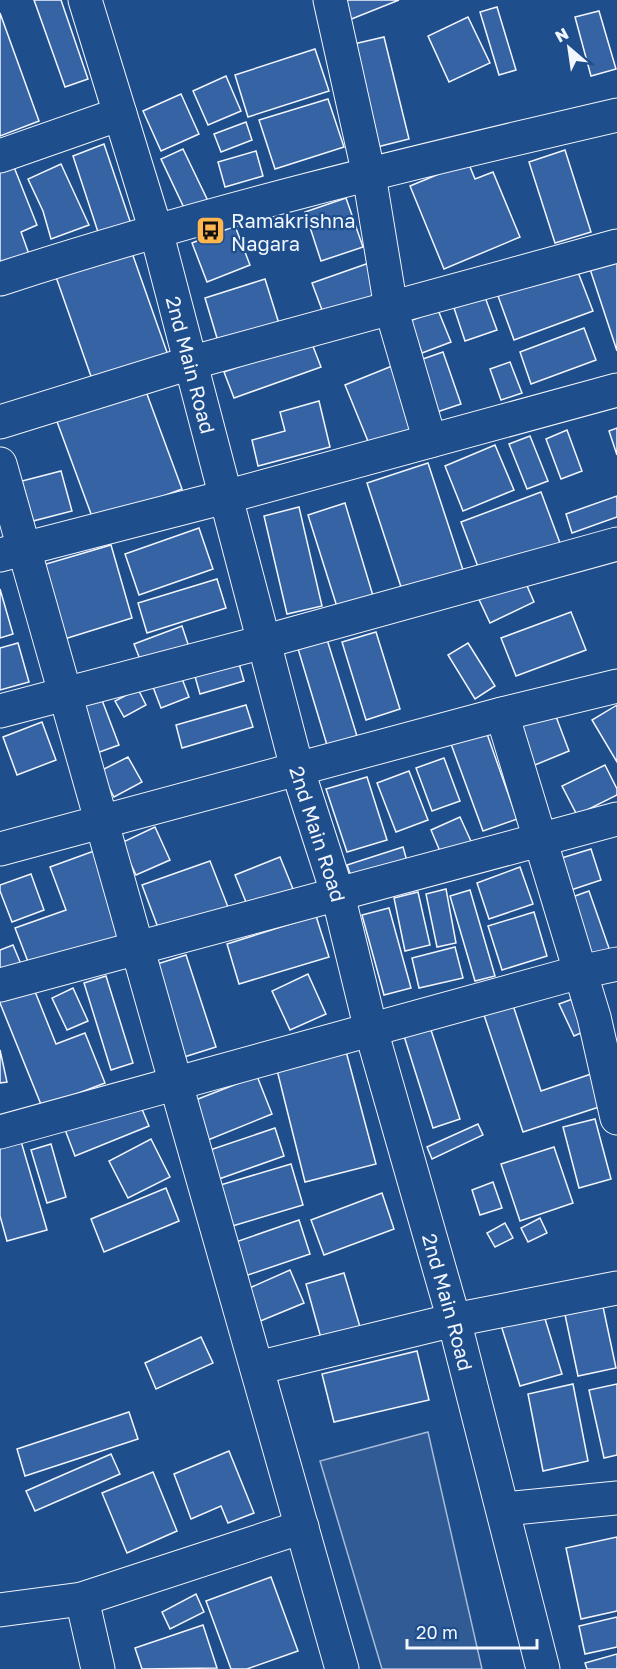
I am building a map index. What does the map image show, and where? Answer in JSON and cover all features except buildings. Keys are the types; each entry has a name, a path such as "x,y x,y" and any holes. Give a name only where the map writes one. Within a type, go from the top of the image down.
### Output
{"street":[{"name":"2nd Main Road","path":"85,0 156,231 297,768 338,895 371,1030 454,1320 543,1669"},
{"path":"330,0 369,176 391,308 430,441"},
{"path":"0,156 120,114"},
{"path":"0,279 156,231 617,115"},
{"path":"0,422 190,363 617,246"},
{"path":"12,552 225,497 617,390"},
{"path":"0,464 12,552 66,694 342,1669"},
{"path":"0,711 263,642 617,544"},
{"path":"0,849 297,768 617,686"},
{"path":"502,714 594,1017 617,1118"},
{"path":"0,985 617,819"},
{"path":"0,1132 580,972 617,964"},
{"path":"257,1368 454,1320 617,1288"},
{"path":"504,1509 617,1498"},
{"path":"0,1610 82,1599 302,1527"},
{"path":"82,1599 98,1669"}],"shaded area":[{"path":"428,1432 482,1669 382,1669 320,1461"}],"place":[{"name":"Ramakrishna Nagara","path":"210,231"}]}
